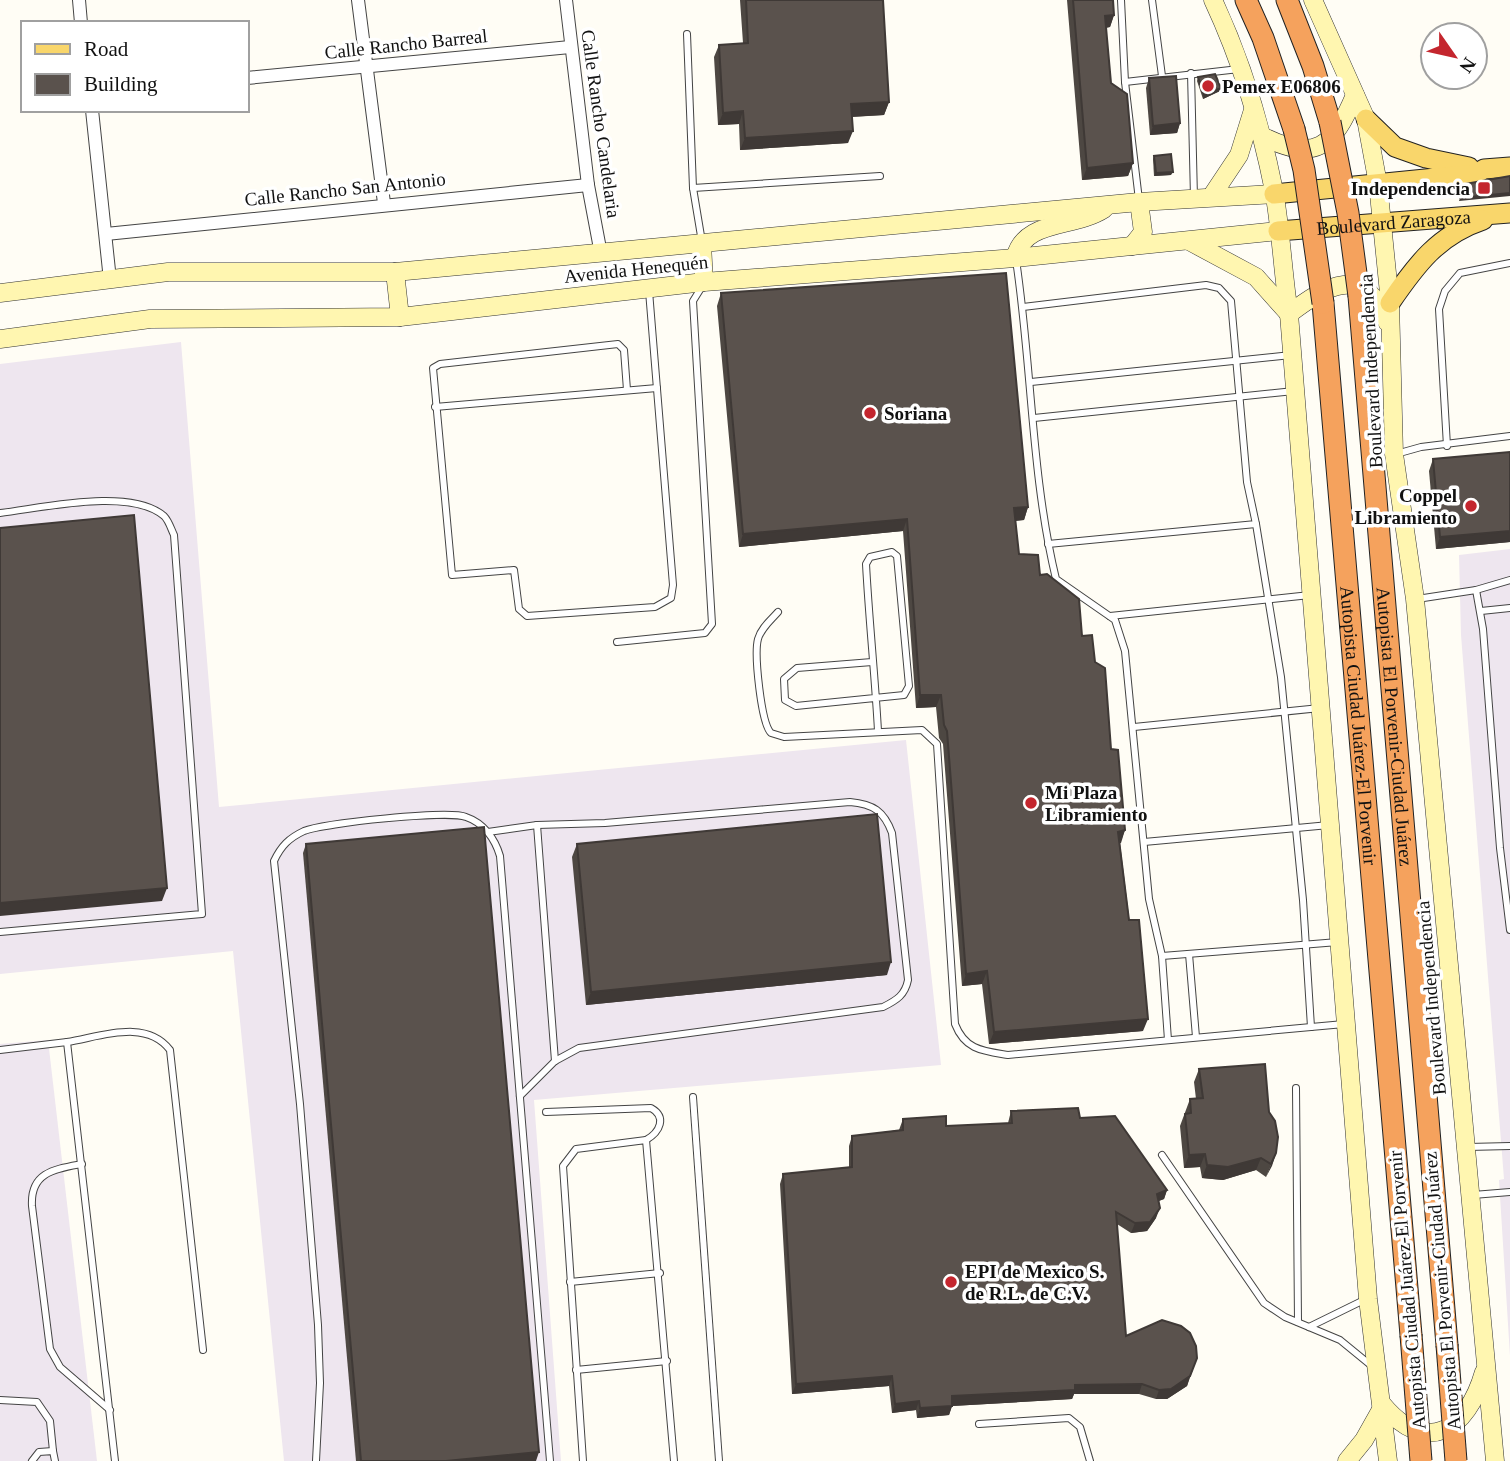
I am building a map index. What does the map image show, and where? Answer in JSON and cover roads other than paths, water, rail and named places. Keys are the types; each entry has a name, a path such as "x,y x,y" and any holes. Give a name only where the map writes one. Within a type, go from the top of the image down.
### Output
{"highway":[{"name":"Autopista Ciudad Juárez-El Porvenir","path":"1246,0 1264,38 1302,160 1323,303 1421,1461"},
{"name":"Autopista El Porvenir-Ciudad Juárez","path":"1287,0 1313,66 1330,122 1348,213 1359,296 1456,1461"}],"main road":[{"path":"1213,0 1241,69 1262,136 1274,194 1289,314 1310,595 1342,942 1368,1298 1388,1461"},
{"name":"Boulevard Independencia","path":"1313,0 1366,119 1378,184 1390,303 1394,454 1415,599 1495,1461"},
{"path":"1262,136 1297,150 1324,143 1342,124 1355,95"},
{"path":"1202,197 1239,155 1253,110"},
{"path":"1366,119 1395,147 1426,158 1484,169"},
{"name":"Boulevard Zaragoza","path":"1274,194 1476,174 1484,169 1510,167"},
{"name":"Avenida Henequén","path":"0,293 168,272 395,272 1139,202 1274,194"},
{"path":"1132,246 1143,232 1139,202"},
{"path":"1015,258 1018,247 1028,235 1089,219 1110,205"},
{"path":"1390,303 1425,254 1443,239 1464,226 1505,214"},
{"name":"Boulevard Zaragoza","path":"1278,231 1381,221 1505,214"},
{"name":"Avenida Henequén","path":"0,339 150,319 400,317 704,282 1015,258 1278,231"},
{"path":"1189,241 1256,277 1289,314"},
{"path":"702,244 704,282"},
{"path":"395,272 400,317"},
{"path":"1289,314 1313,296 1333,286 1348,284 1364,289 1380,304 1390,330"},
{"path":"1382,1406 1408,1429 1417,1432 1440,1432 1451,1427 1472,1405 1487,1361"},
{"path":"1347,1461 1364,1440 1382,1406"}],"street":[{"path":"79,0 81,21"},
{"path":"358,0 384,203"},
{"name":"Calle Rancho Candelaria","path":"566,0 588,185 601,254"},
{"name":"Calle Rancho Barreal","path":"248,78 570,47"},
{"path":"92,112 110,279"},
{"name":"Calle Rancho San Antonio","path":"106,234 384,203 588,185"}],"lane":[{"path":"1121,0 1125,82 1139,202"},
{"path":"1152,0 1162,76"},
{"path":"687,34 693,188 702,244"},
{"path":"1125,82 1241,69"},
{"path":"1191,74 1202,197"},
{"path":"693,188 880,176"},
{"path":"1015,258 1031,382 1040,499 1056,579 1110,615 1121,630 1134,727 1149,899 1162,956 1168,1040"},
{"path":"1447,446 1439,309 1442,296 1460,273 1510,263"},
{"path":"617,642 705,633 712,624 693,301 704,282"},
{"path":"1023,307 1206,285 1219,288 1231,301 1247,482 1268,599 1283,714 1303,900 1311,1027"},
{"path":"627,390 624,350 618,344 436,365 431,371 452,575 514,570 519,609 527,616 654,607 666,604 674,593 648,289"},
{"path":"1031,382 1293,354"},
{"path":"435,407 657,388"},
{"path":"1034,418 1296,391"},
{"path":"1394,454 1421,447 1447,446 1510,436"},
{"path":"0,513 122,500 149,507 166,517 174,535 202,914 0,932"},
{"path":"1048,544 1256,524"},
{"path":"872,662 797,668 784,679 785,700 796,706 876,698 904,695 909,686 897,556 889,552 870,558 866,564 872,662 876,698 878,731"},
{"path":"1415,599 1476,590 1510,580"},
{"path":"1476,590 1481,611 1500,848 1510,930"},
{"path":"1110,615 1310,595"},
{"path":"1481,611 1510,608"},
{"path":"778,612 763,629 757,644 766,728 784,737 922,730 936,744 955,1024 961,1039 973,1049 1008,1055 1346,1024"},
{"path":"1134,727 1283,714 1320,708"},
{"path":"488,832 537,825 605,823 850,802 873,806 881,812 892,833 908,980 901,996 883,1007 579,1048 555,1061 520,1096"},
{"path":"316,1461 320,1383 318,1325 300,1104 274,861 280,847 307,830 447,813 478,822 497,844 500,856 550,1461"},
{"path":"537,825 555,1061"},
{"path":"1144,842 1331,825"},
{"path":"1162,956 1342,942"},
{"path":"1189,954 1196,1037"},
{"path":"0,1050 139,1031 157,1036 170,1050 204,1350"},
{"path":"66,1042 115,1461"},
{"path":"1296,1088 1298,1322"},
{"path":"693,1097 719,1461"},
{"path":"546,1112 651,1108 659,1114 661,1121 655,1134 646,1140 576,1149 566,1159 562,1172 583,1461"},
{"path":"646,1140 660,1273 674,1461"},
{"path":"1466,1147 1510,1146"},
{"path":"1162,1155 1257,1296 1271,1310 1340,1340 1377,1371"},
{"path":"82,1164 47,1171 35,1184 32,1206 50,1349 60,1367 110,1410"},
{"path":"1471,1196 1510,1192"},
{"path":"570,1282 660,1273"},
{"path":"1309,1326 1368,1298"},
{"path":"576,1370 667,1361"},
{"path":"0,1400 37,1402 50,1421 55,1461"},
{"path":"979,1424 1069,1418 1080,1427 1090,1461"},
{"path":"32,1461 38,1452 53,1451"}],"place":[{"name":"Pemex E06806","path":"1208,86"},
{"name":"Independencia","path":"1484,188"},
{"name":"Soriana","path":"870,413"},
{"name":"Coppel Libramiento","path":"1471,506"},
{"name":"Mi Plaza Libramiento","path":"1031,803"},
{"name":"EPI de Mexico S. de R.L. de C.V.","path":"951,1282"}]}
